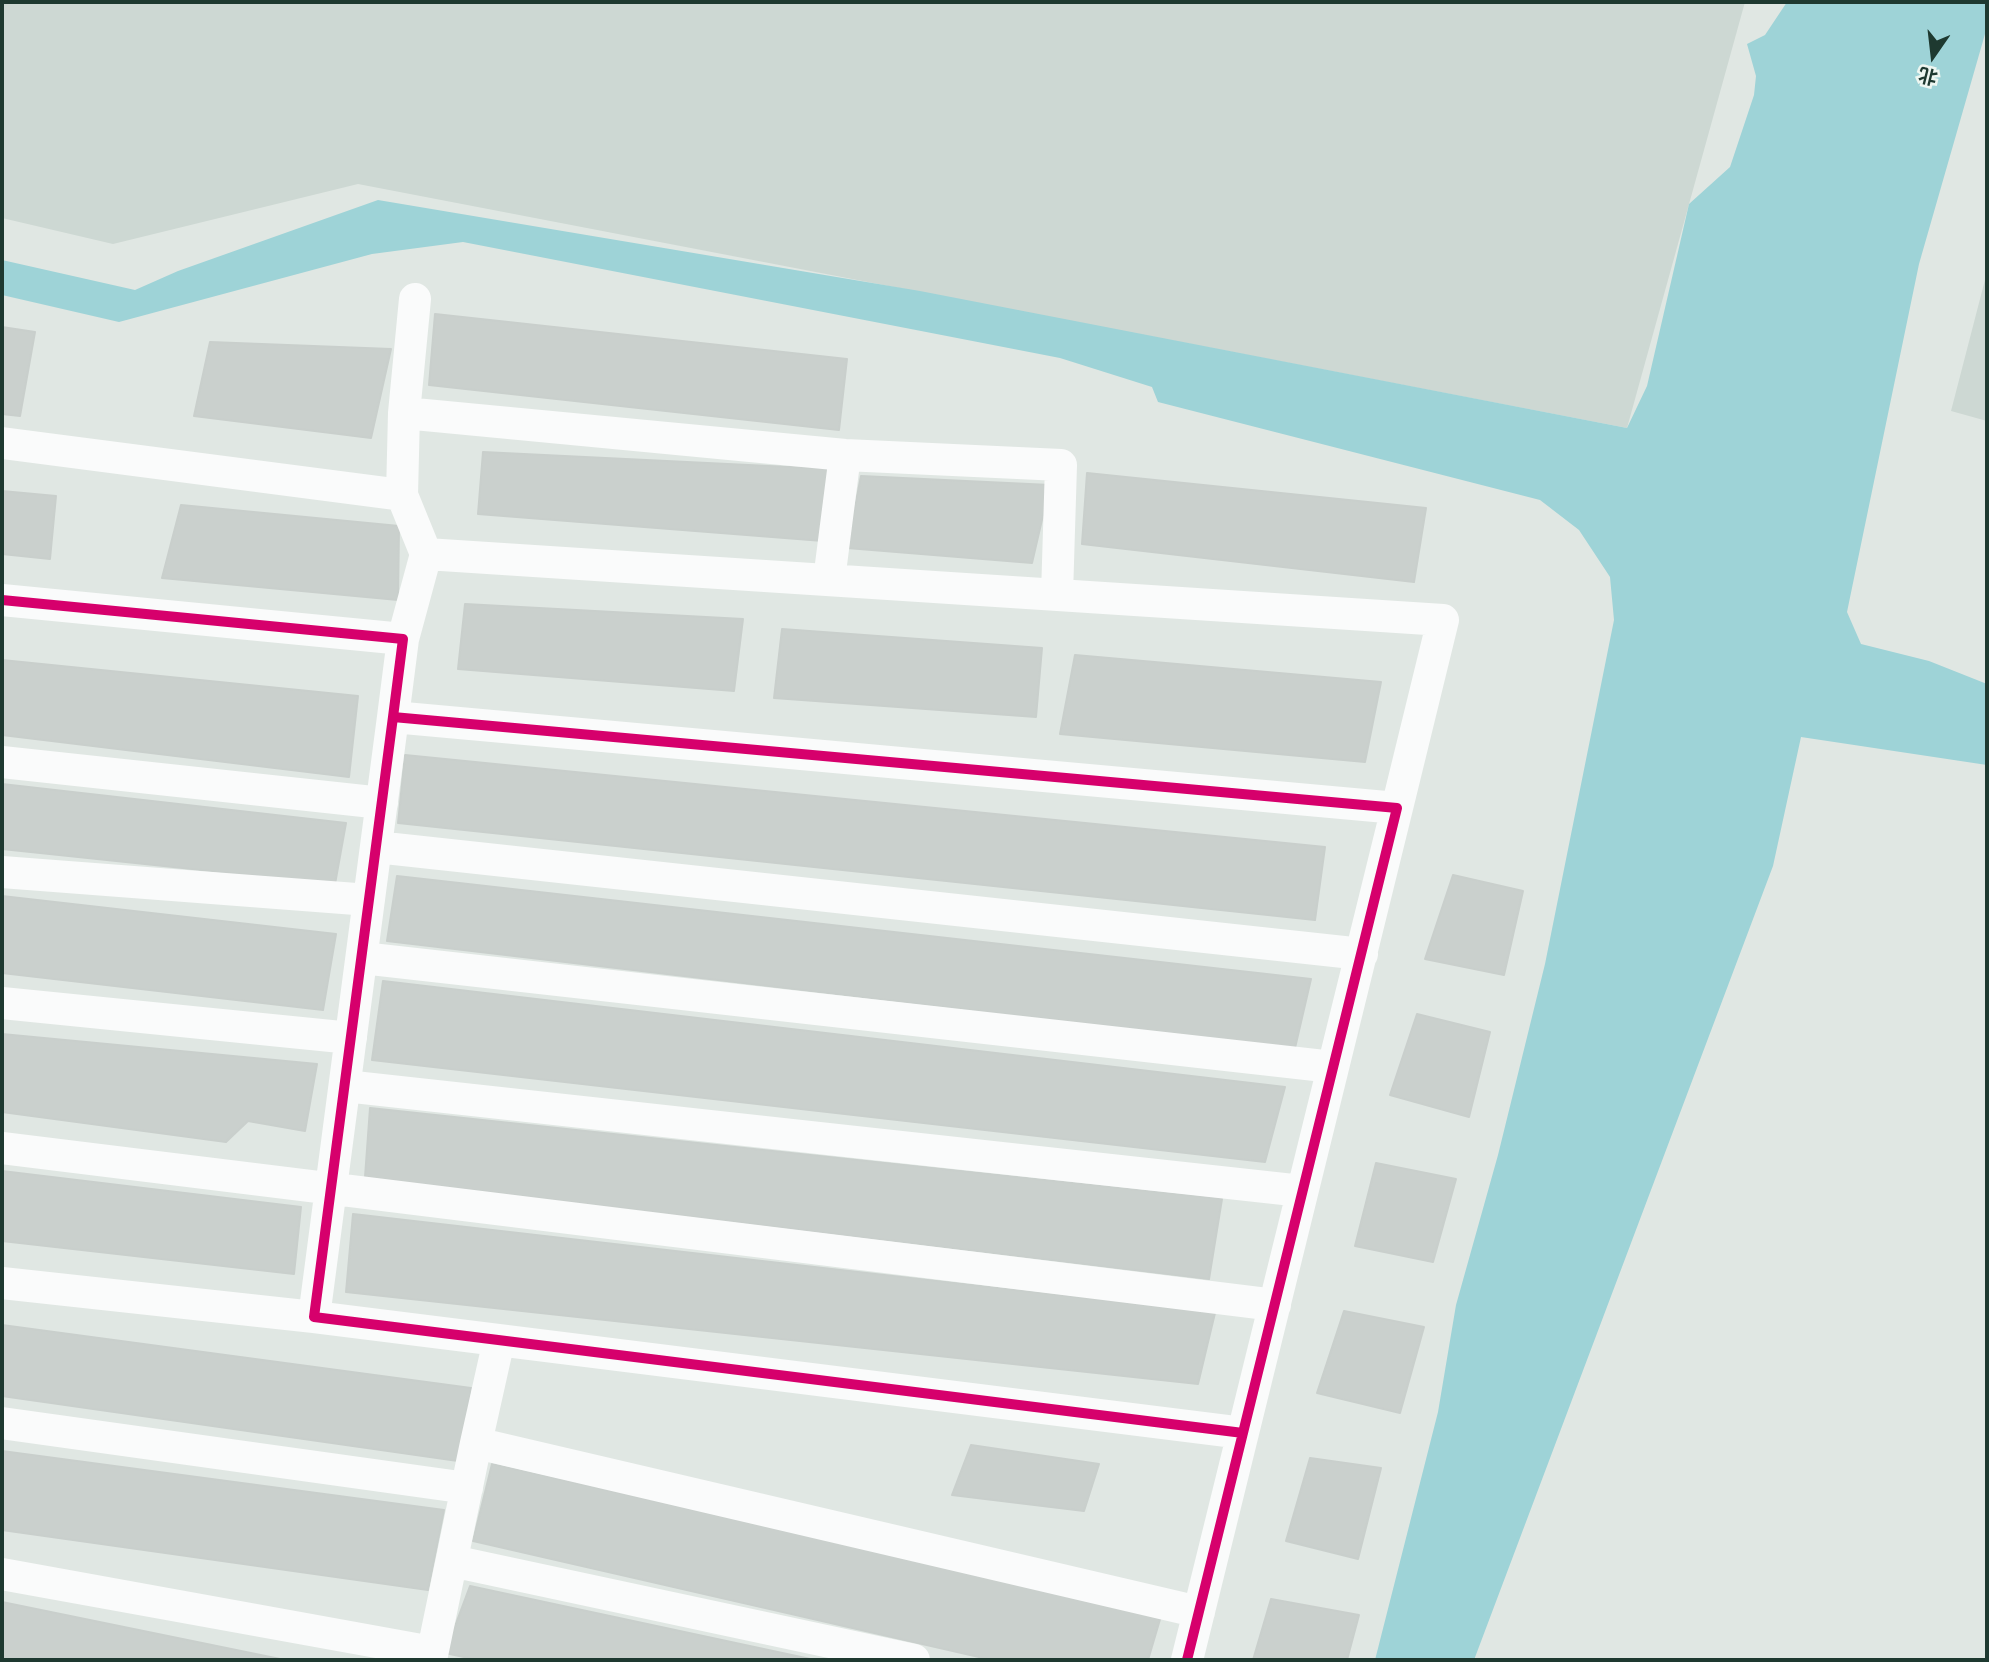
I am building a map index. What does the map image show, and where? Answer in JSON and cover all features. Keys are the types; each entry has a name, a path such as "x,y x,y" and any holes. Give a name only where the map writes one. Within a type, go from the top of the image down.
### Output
{"street":[{"path":"314,1317 403,639 426,554 402,495 404,413 415,299"},
{"path":"404,413 845,455 1061,464 1058,595"},
{"path":"2,443 402,495"},
{"path":"828,580 845,455"},
{"path":"426,554 1443,620 1187,1660"},
{"path":"2,600 403,639"},
{"path":"393,717 1397,808"},
{"path":"2,761 382,803"},
{"path":"376,847 1362,954"},
{"path":"2,872 369,900"},
{"path":"362,958 1333,1068"},
{"path":"2,1003 351,1038"},
{"path":"345,1086 1302,1191"},
{"path":"2,1148 1275,1306"},
{"path":"2,1283 314,1317 1243,1433"},
{"path":"2,1574 432,1656 499,1340"},
{"path":"2,1423 467,1489"},
{"path":"476,1443 1199,1612"},
{"path":"452,1561 914,1660"}],"shaded area":[{"path":"2,2 1745,2 1627,428 358,184 113,244 2,218"},
{"path":"1987,272 1987,421 1951,411"}],"water":[{"path":"1787,2 1987,2 1987,27 1919,264 1847,612 1861,644 1929,661 1987,684 1987,765 1801,737 1773,866 1474,1660 1375,1660 1438,1412 1456,1305 1498,1155 1545,964 1614,620 1610,577 1579,530 1540,500 1158,402 1152,387 1060,358 463,242 372,254 119,322 2,295 2,260 135,290 178,271 378,200 920,291 1627,428 1647,386 1689,204 1730,167 1754,95 1756,76 1747,44 1765,35"}],"building":[{"path":"435,314 847,359 839,430 429,385"},
{"path":"2,327 35,332 20,416 2,414"},
{"path":"210,342 391,349 371,438 194,416"},
{"path":"483,452 830,469 823,541 478,514"},
{"path":"1087,473 1426,508 1414,582 1082,544"},
{"path":"861,476 1050,485 1032,563 847,548"},
{"path":"2,491 56,496 50,559 2,554"},
{"path":"181,505 399,526 398,600 162,578"},
{"path":"465,604 743,619 734,691 458,669"},
{"path":"782,629 1042,648 1036,717 774,698"},
{"path":"1075,655 1381,682 1365,762 1060,734"},
{"path":"2,660 358,696 349,777 2,735"},
{"path":"405,755 1325,847 1315,920 398,823"},
{"path":"2,784 346,823 335,884 2,849"},
{"path":"1453,875 1523,891 1504,975 1425,959"},
{"path":"397,876 1311,979 1295,1048 387,941"},
{"path":"2,896 336,934 323,1010 2,973"},
{"path":"383,981 1285,1087 1265,1162 372,1060"},
{"path":"1417,1014 1490,1032 1469,1117 1390,1095"},
{"path":"2,1034 317,1064 305,1131 248,1121 226,1142 2,1112"},
{"path":"370,1108 1222,1199 1209,1279 365,1177"},
{"path":"1376,1163 1456,1179 1433,1262 1355,1246"},
{"path":"2,1171 301,1207 294,1274 2,1241"},
{"path":"353,1214 1215,1313 1198,1384 346,1292"},
{"path":"1344,1311 1424,1327 1400,1413 1317,1393"},
{"path":"2,1325 471,1388 458,1461 2,1396"},
{"path":"971,1445 1099,1464 1084,1511 952,1495"},
{"path":"2,1451 444,1510 428,1590 2,1530"},
{"path":"1310,1458 1381,1468 1358,1559 1286,1541"},
{"path":"492,1464 1161,1616 1148,1660 992,1660 473,1541"},
{"path":"470,1586 815,1660 478,1660 445,1653"},
{"path":"1271,1599 1359,1615 1347,1660 1253,1660"},
{"path":"2,1602 285,1660 2,1660"}],"cycle path":[{"path":"2,600 403,639 393,717 1397,808 1187,1660"},
{"path":"393,717 314,1317 1243,1433"}]}
